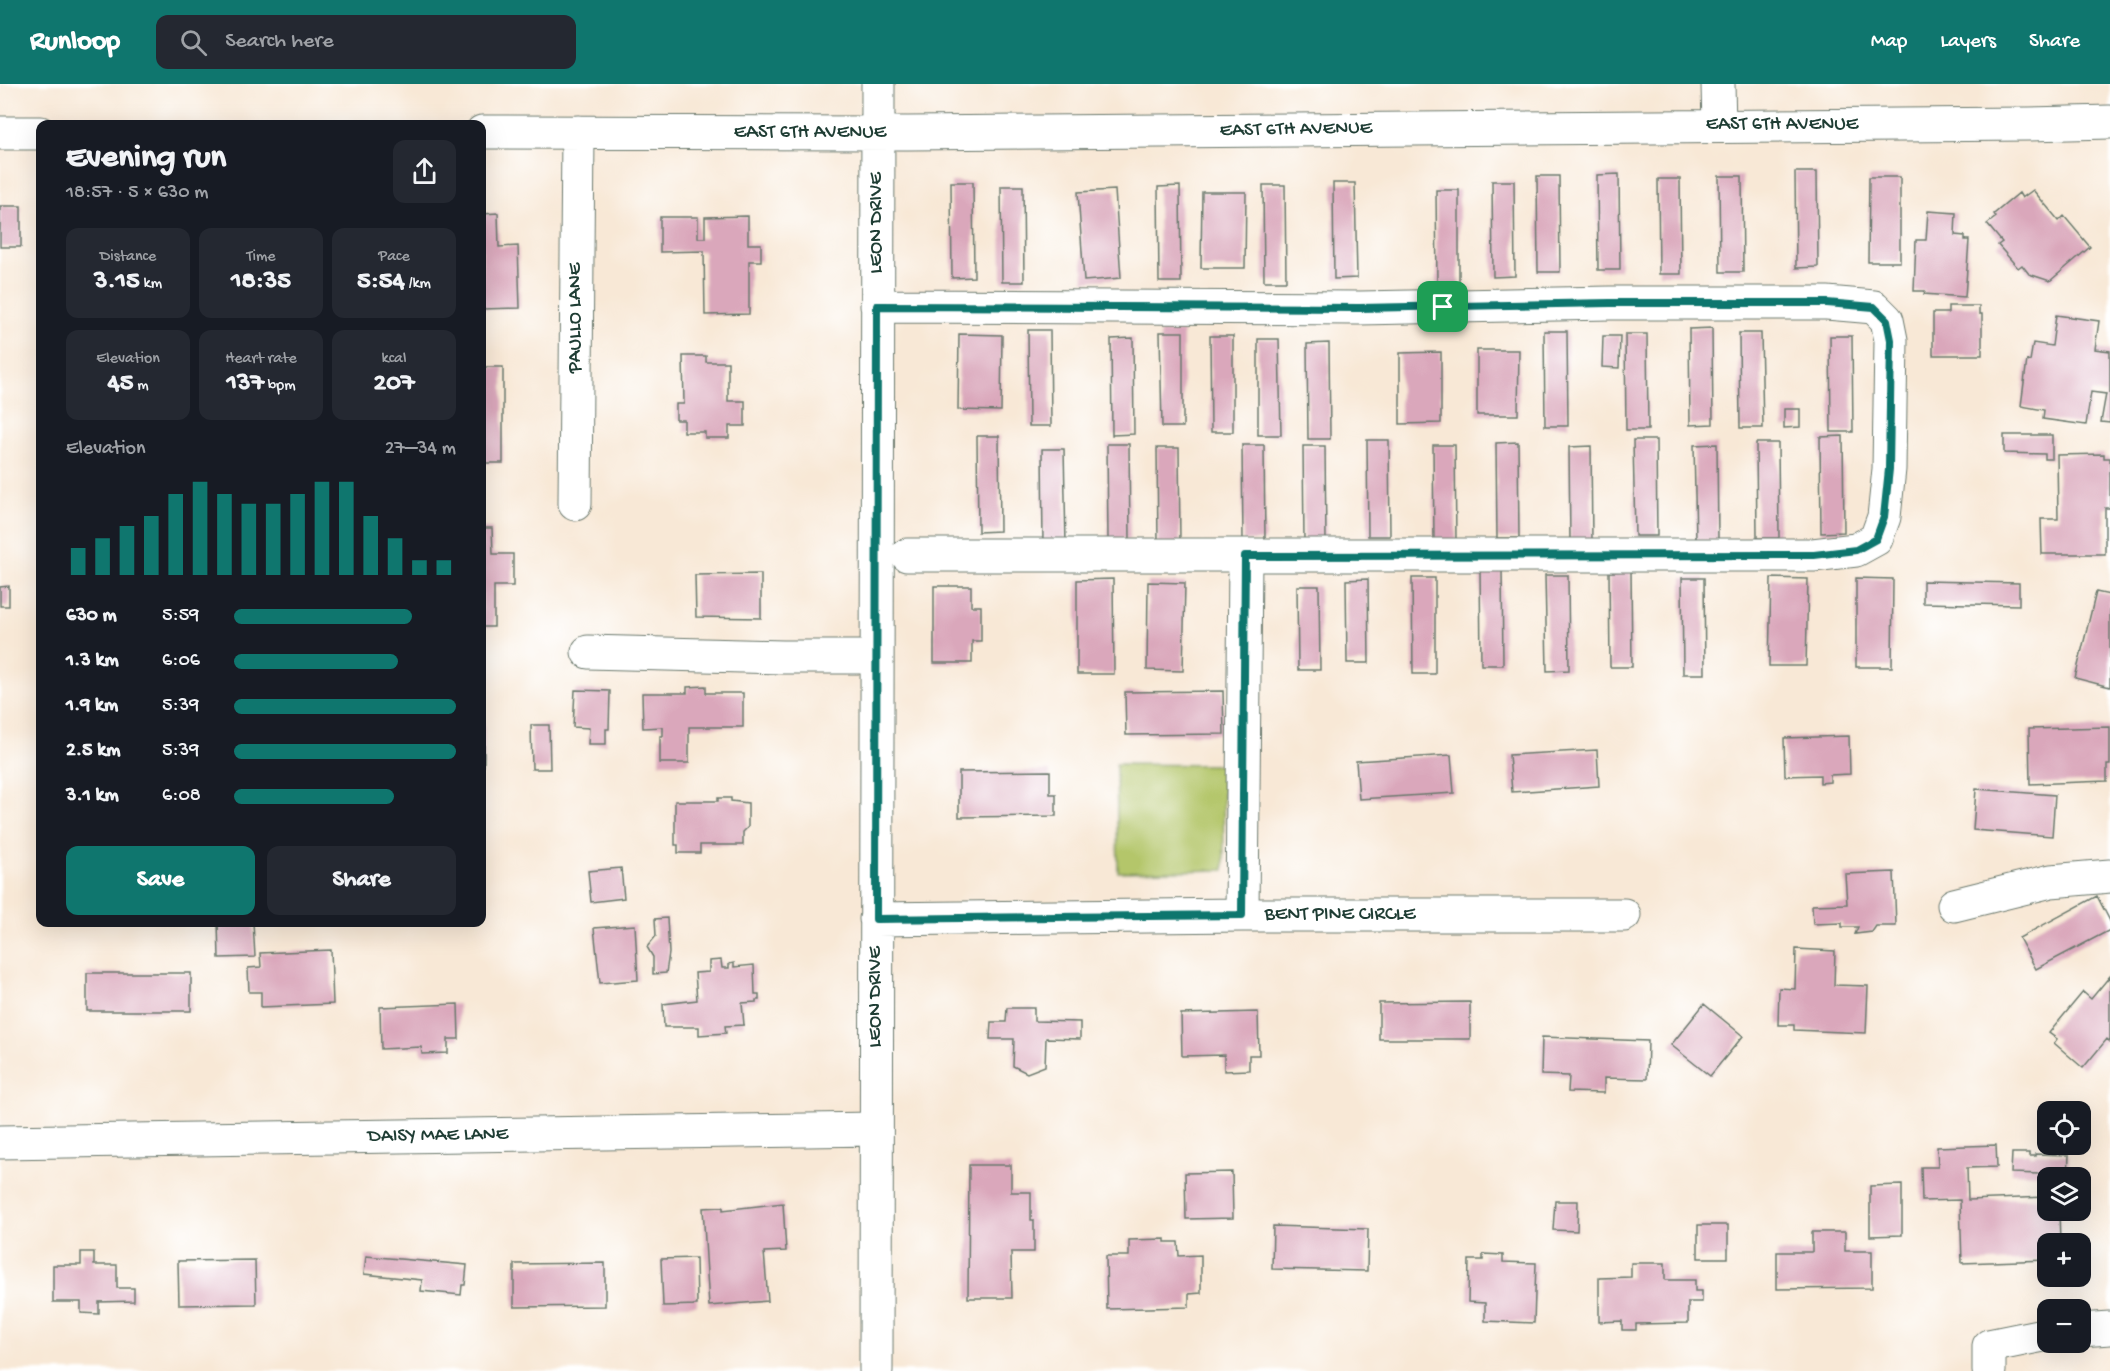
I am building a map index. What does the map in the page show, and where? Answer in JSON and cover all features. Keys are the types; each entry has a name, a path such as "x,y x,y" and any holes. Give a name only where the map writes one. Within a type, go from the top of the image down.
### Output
{"street":[{"name":"LEON DRIVE","path":"876,1371 876,657 889,554 877,306 878,84"},
{"path":"1718,84 1719,126"},
{"name":"EAST 6TH AVENUE","path":"486,132 878,133 2110,122"},
{"name":"PAULLO LANE","path":"575,504 578,132"},
{"path":"0,133 36,133"},
{"path":"877,306 1360,308 1610,303 1827,303 1874,307 1887,320 1891,340 1889,469 1884,517 1876,539 1856,550 1802,555 889,554"},
{"path":"1242,915 1245,556"},
{"path":"588,652 876,657"},
{"path":"1954,905 2051,882 2110,876"},
{"name":"BENT PINE CIRCLE","path":"876,919 1242,915 1624,915"},
{"name":"DAISY MAE LANE","path":"0,1142 876,1129"},
{"path":"2091,1329 2110,1328"},
{"path":"1989,1371 1989,1346 2037,1337"}],"green space":[{"path":"1116,764 1223,765 1224,870 1118,872"}],"building":[{"path":"1795,172 1817,172 1818,267 1796,268"},
{"path":"1619,174 1620,270 1598,270 1597,175"},
{"path":"1537,176 1559,176 1560,272 1538,272"},
{"path":"1719,176 1742,176 1743,272 1720,272"},
{"path":"1869,177 1900,177 1900,262 1868,262"},
{"path":"1658,179 1680,179 1681,274 1659,274"},
{"path":"1492,181 1514,181 1515,276 1493,277"},
{"path":"951,182 973,182 974,277 952,278"},
{"path":"1333,183 1355,183 1357,278 1334,279"},
{"path":"1263,185 1285,185 1286,281 1264,281"},
{"path":"1001,186 1023,186 1024,282 1002,282"},
{"path":"1180,186 1181,282 1159,282 1158,187"},
{"path":"1115,190 1121,278 1084,281 1078,192"},
{"path":"1436,190 1459,190 1459,286 1437,286"},
{"path":"2033,190 2059,221 2064,216 2090,247 2050,281 2029,274 2022,265 2018,268 1998,245 2002,242 1987,224 1996,217 1994,214 2019,193 2022,198"},
{"path":"1202,192 1246,192 1245,268 1201,268"},
{"path":"0,206 21,206 21,247 0,247"},
{"path":"1928,211 1956,213 1955,235 1965,236 1965,240 1969,240 1965,297 1924,294 1925,291 1914,291 1916,240 1926,240"},
{"path":"498,213 499,247 518,246 520,308 486,309 486,214"},
{"path":"748,216 748,244 761,244 761,261 749,261 749,314 705,315 704,251 660,252 660,217 698,217 698,238 705,238 705,217"},
{"path":"1948,306 1979,306 1979,314 1982,314 1982,355 1933,355 1933,313 1948,313"},
{"path":"2056,315 2099,321 2095,349 2110,351 2110,423 2101,422 2106,394 2091,392 2086,425 2043,419 2044,410 2021,406 2027,360 2030,361 2033,343 2052,346"},
{"path":"1712,328 1713,424 1690,425 1689,329"},
{"path":"1028,330 1050,330 1051,426 1029,426"},
{"path":"1544,331 1567,331 1568,426 1545,426"},
{"path":"1160,332 1183,332 1183,427 1162,427"},
{"path":"1739,333 1761,333 1763,428 1740,428"},
{"path":"959,334 1002,335 1001,411 958,410"},
{"path":"1625,334 1647,334 1648,430 1626,430"},
{"path":"1210,336 1233,336 1233,432 1211,432"},
{"path":"1603,336 1620,336 1619,368 1602,367"},
{"path":"1830,336 1852,336 1853,432 1831,432"},
{"path":"1133,338 1134,434 1112,435 1111,339"},
{"path":"1258,339 1279,339 1281,435 1258,435"},
{"path":"1329,343 1330,439 1308,439 1307,344"},
{"path":"1477,350 1519,350 1518,415 1477,415"},
{"path":"1441,352 1441,423 1400,424 1400,353"},
{"path":"683,356 706,356 706,362 728,362 728,401 745,401 745,426 729,426 729,438 705,438 705,432 684,432 684,420 676,420 676,404 684,404"},
{"path":"486,367 503,367 503,463 486,463"},
{"path":"1784,409 1800,409 1800,427 1784,428"},
{"path":"2004,435 2052,435 2052,459 2045,459 2045,454 2004,453"},
{"path":"977,436 999,436 1000,531 978,532"},
{"path":"1843,436 1844,532 1821,533 1820,437"},
{"path":"1367,440 1389,440 1390,536 1368,536"},
{"path":"1633,440 1656,440 1657,536 1635,536"},
{"path":"1518,442 1519,538 1497,538 1496,443"},
{"path":"1756,443 1778,443 1779,538 1757,538"},
{"path":"1107,444 1129,444 1130,539 1108,539"},
{"path":"1717,444 1718,540 1696,541 1694,445"},
{"path":"1242,445 1264,445 1265,541 1243,541"},
{"path":"1433,445 1455,445 1456,541 1434,541"},
{"path":"1303,446 1325,446 1326,542 1304,542"},
{"path":"1591,446 1592,542 1570,542 1569,447"},
{"path":"1157,448 1179,448 1180,543 1158,544"},
{"path":"1042,449 1064,449 1066,545 1043,545"},
{"path":"2104,454 2104,458 2110,458 2110,508 2105,508 2105,554 2042,554 2041,519 2058,519 2057,455"},
{"path":"486,528 492,528 493,554 513,554 513,586 494,586 494,627 486,627"},
{"path":"1480,569 1502,569 1503,665 1481,665"},
{"path":"1631,571 1632,667 1610,667 1609,572"},
{"path":"761,574 761,618 696,617 695,575"},
{"path":"1545,575 1568,575 1569,670 1547,671"},
{"path":"1412,578 1435,578 1435,674 1413,674"},
{"path":"1682,578 1704,578 1705,674 1683,674"},
{"path":"1771,578 1808,579 1806,666 1769,666"},
{"path":"1856,578 1893,579 1892,667 1856,667"},
{"path":"1113,579 1114,674 1077,674 1077,580"},
{"path":"1368,579 1369,663 1347,663 1346,580"},
{"path":"1923,581 2019,583 2019,605 1923,603"},
{"path":"1148,582 1185,583 1183,671 1147,670"},
{"path":"9,586 9,606 0,606 0,587"},
{"path":"934,586 971,586 971,606 981,606 981,641 972,641 972,663 934,663"},
{"path":"1297,586 1319,586 1320,670 1298,670"},
{"path":"2096,592 2110,595 2110,687 2075,678"},
{"path":"706,686 706,693 743,693 743,727 689,727 689,763 660,763 660,736 663,736 663,727 643,728 642,693 687,693 687,687"},
{"path":"575,690 610,691 609,729 606,729 606,744 588,744 589,728 573,727"},
{"path":"1223,691 1224,734 1126,735 1125,692"},
{"path":"531,725 549,725 550,769 532,769"},
{"path":"2110,727 2110,765 2107,765 2107,781 2030,784 2029,729"},
{"path":"1849,736 1850,774 1830,775 1830,782 1820,783 1820,775 1785,776 1784,738"},
{"path":"1597,750 1599,786 1512,792 1509,755"},
{"path":"1451,755 1454,793 1359,799 1356,761"},
{"path":"1050,771 1050,794 1056,794 1056,816 959,817 959,772"},
{"path":"1976,789 2055,795 2052,836 1973,830"},
{"path":"718,798 731,798 731,801 748,803 748,827 743,832 743,845 700,845 700,853 678,853 678,845 675,845 675,801 718,801"},
{"path":"621,868 624,898 591,902 588,871"},
{"path":"1894,872 1896,926 1876,926 1872,932 1855,934 1858,927 1842,927 1842,923 1813,924 1812,905 1847,904 1845,874"},
{"path":"2097,896 2110,921 2110,930 2036,969 2019,938"},
{"path":"667,918 669,953 666,973 653,974 653,957 647,947 656,936 655,919"},
{"path":"635,925 638,980 600,983 594,928"},
{"path":"218,927 253,927 255,957 219,958"},
{"path":"1796,949 1835,951 1834,985 1868,986 1866,1033 1794,1030 1794,1025 1778,1025 1779,988 1795,989"},
{"path":"331,950 333,1004 261,1007 261,992 249,992 248,968 261,967 260,953"},
{"path":"721,960 722,968 729,968 729,964 734,963 734,967 754,965 755,994 759,994 759,1000 742,1003 744,1025 725,1026 726,1033 699,1035 699,1027 664,1027 663,1004 697,1000 695,973 709,972 709,961"},
{"path":"87,973 191,973 191,1011 87,1011"},
{"path":"2110,976 2110,1042 2107,1039 2083,1068 2054,1043 2057,1039 2049,1033 2083,992 2091,999"},
{"path":"1470,1002 1470,1039 1379,1039 1379,1003"},
{"path":"458,1004 459,1039 448,1039 448,1053 422,1054 421,1047 381,1049 380,1007"},
{"path":"1704,1004 1743,1036 1710,1076 1671,1045"},
{"path":"1007,1008 1034,1008 1034,1021 1080,1022 1080,1039 1046,1038 1045,1066 1027,1073 1013,1066 1014,1039 990,1039 991,1022 1006,1022"},
{"path":"1258,1012 1259,1055 1249,1055 1249,1070 1224,1071 1224,1055 1182,1056 1181,1014"},
{"path":"1542,1037 1648,1041 1647,1079 1604,1078 1604,1093 1568,1092 1569,1076 1541,1075"},
{"path":"1996,1145 1997,1167 1967,1168 1968,1200 2037,1197 2037,1221 2059,1221 2060,1233 2037,1233 2037,1260 1962,1263 1960,1200 1922,1201 1921,1167 1938,1167 1937,1147"},
{"path":"2012,1153 2029,1153 2029,1156 2035,1156 2035,1154 2069,1155 2068,1167 2037,1167 2037,1174 2011,1173"},
{"path":"969,1165 1011,1165 1011,1192 1031,1192 1034,1252 1011,1252 1012,1298 968,1298"},
{"path":"1232,1172 1233,1218 1186,1219 1185,1173"},
{"path":"1902,1185 1902,1235 1870,1236 1870,1186"},
{"path":"1555,1201 1578,1201 1577,1231 1553,1230"},
{"path":"783,1203 786,1251 764,1252 768,1301 709,1306 703,1208 723,1207 723,1210"},
{"path":"1698,1225 1728,1225 1728,1258 1698,1258"},
{"path":"1273,1226 1368,1229 1367,1271 1272,1269"},
{"path":"1812,1232 1845,1232 1845,1251 1872,1251 1872,1288 1777,1289 1777,1252 1812,1252"},
{"path":"1165,1239 1165,1242 1178,1242 1179,1256 1201,1255 1201,1293 1189,1294 1189,1307 1107,1309 1106,1256 1129,1256 1129,1240"},
{"path":"81,1252 94,1252 94,1265 117,1265 117,1288 134,1288 134,1301 99,1302 99,1314 81,1313 81,1302 53,1302 53,1265 81,1265"},
{"path":"1483,1254 1503,1255 1503,1262 1536,1263 1534,1323 1485,1321 1485,1303 1468,1302 1469,1260 1483,1260"},
{"path":"366,1256 467,1265 465,1285 462,1285 461,1295 421,1291 422,1280 364,1274"},
{"path":"696,1258 697,1305 663,1306 661,1259"},
{"path":"255,1260 256,1304 179,1305 178,1261"},
{"path":"605,1263 605,1306 514,1307 514,1264"},
{"path":"1631,1263 1665,1263 1665,1280 1695,1280 1695,1291 1702,1291 1702,1302 1688,1302 1688,1323 1636,1324 1636,1330 1622,1330 1622,1321 1599,1322 1599,1278 1631,1277"}],"route":[{"path":"1610,303 1827,303 1874,307 1887,320 1891,340 1889,469 1884,517 1876,539 1856,550 1814,555 1245,556 1242,915 876,919 877,306 1443,307 1610,303"}]}
